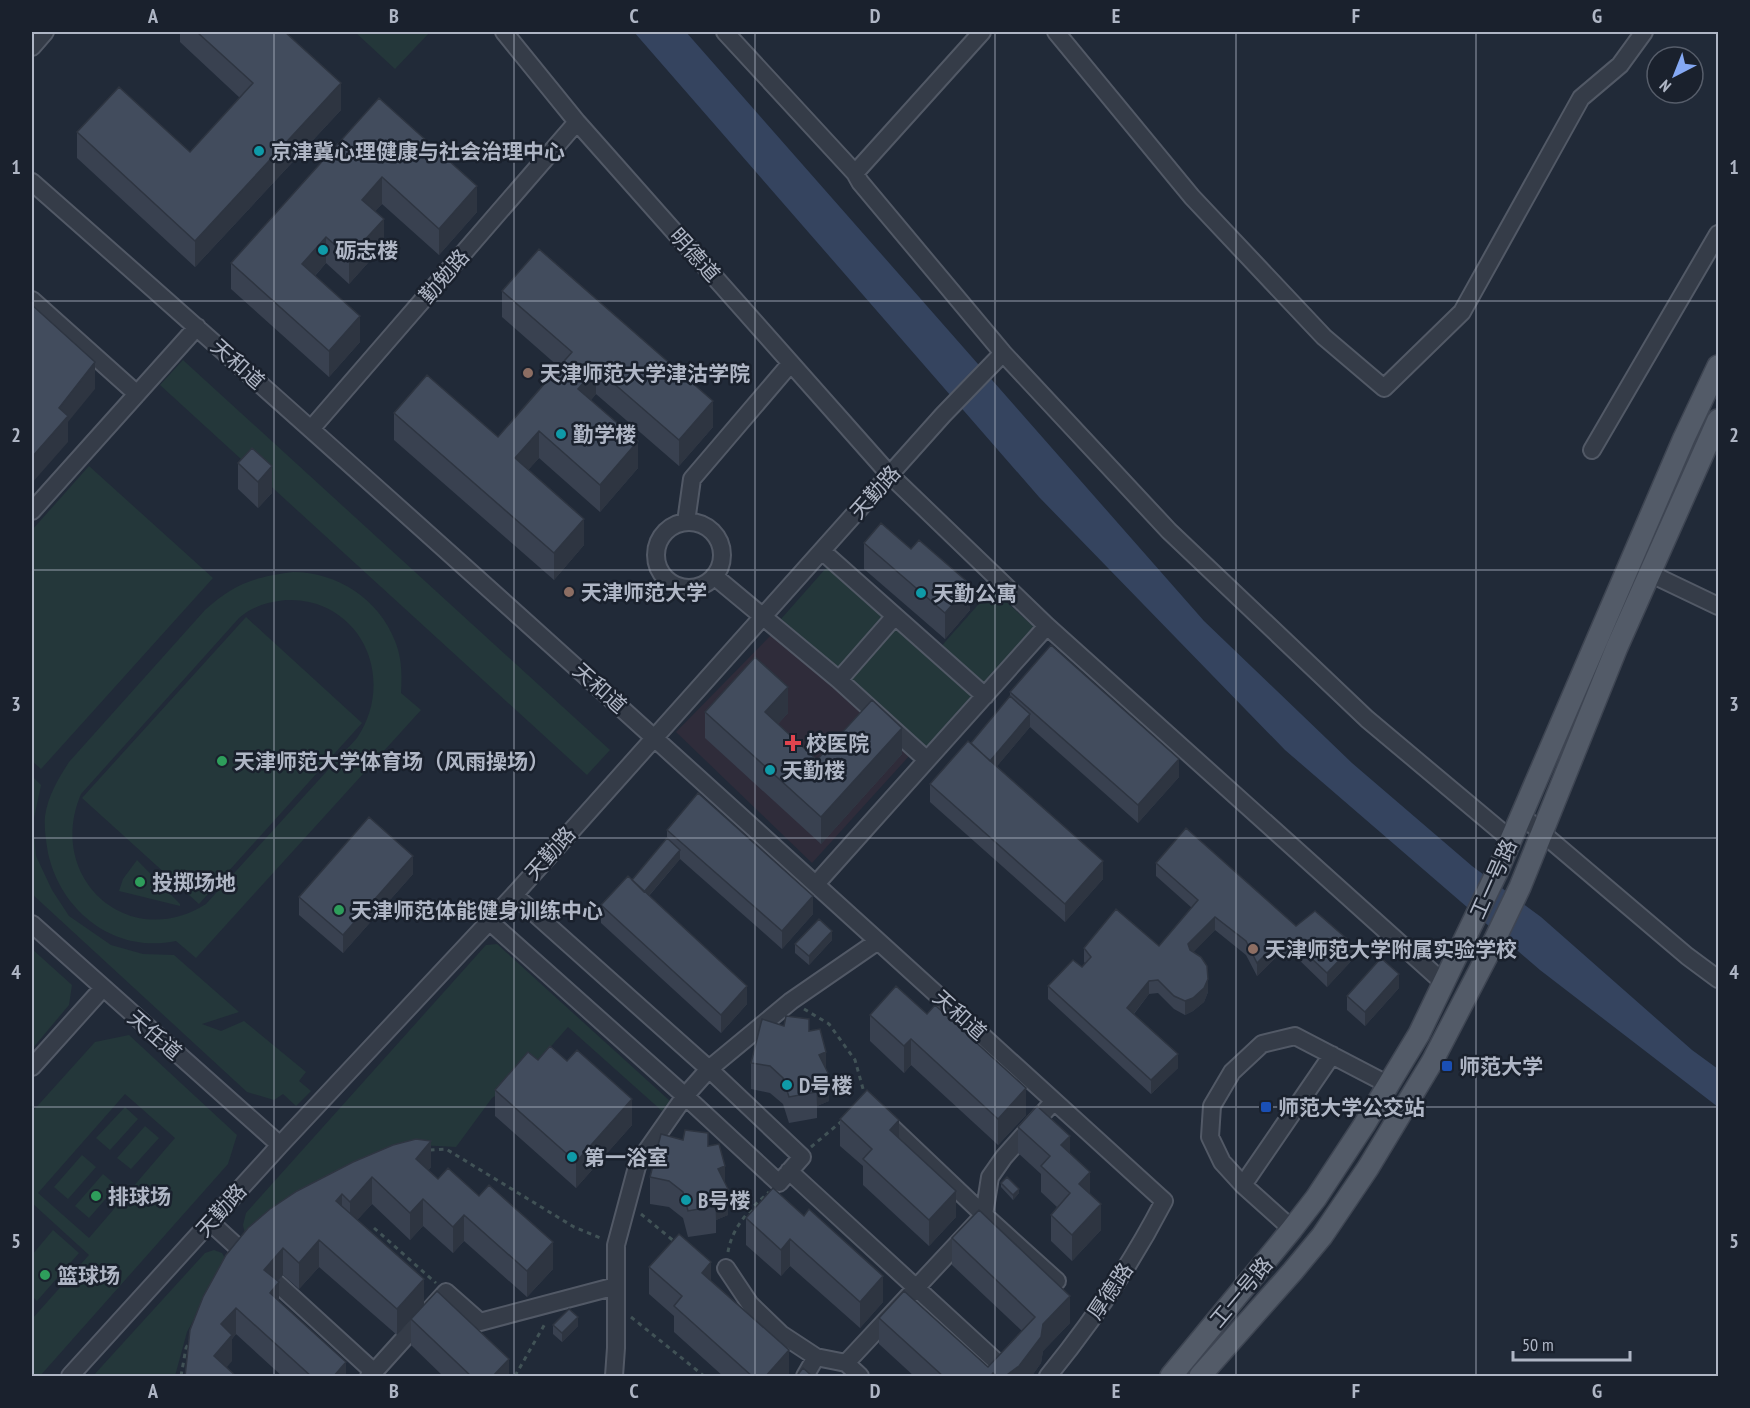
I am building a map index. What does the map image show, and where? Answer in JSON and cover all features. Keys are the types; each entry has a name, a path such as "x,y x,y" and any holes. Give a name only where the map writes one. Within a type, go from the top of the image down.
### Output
{"main road":[{"name":"工一号路","path":"1170,1377 1292,1230 1341,1161 1419,1034 1497,872 1684,438 1719,366"},
{"name":"工一号路","path":"1200,1377 1322,1236 1432,1062 1520,887 1649,573 1719,420"}],"street":[{"path":"32,47 45,32"},
{"name":"明德道","path":"504,32 577,122 890,475 1047,626 1444,983"},
{"path":"725,32 855,173 860,182 1003,353 1169,531 1368,719 1510,839"},
{"path":"855,173 982,32"},
{"path":"1056,32 1192,197 1324,337 1384,388 1462,312 1581,98 1620,65 1644,32"},
{"name":"勤勉路","path":"310,429 577,122"},
{"name":"天和道","path":"32,182 654,736 1164,1201"},
{"path":"1592,450 1719,234"},
{"path":"32,300 137,394"},
{"path":"32,510 197,327"},
{"name":"天勤路","path":"70,1377 280,1145 514,895 943,415 1003,353"},
{"path":"686,522 692,479 791,363"},
{"path":"686,522 703,525 716,536 722,552 722,560 714,576 700,585 684,587 668,580 658,566 656,558 659,541 670,528 686,522"},
{"path":"822,551 985,696"},
{"path":"1649,573 1719,606"},
{"path":"714,576 839,680 927,760"},
{"path":"839,680 895,616"},
{"path":"816,884 1047,626"},
{"path":"1521,815 1687,956 1719,979"},
{"path":"514,895 709,1069 802,1157 784,1177"},
{"path":"489,921 685,1096 916,1288 1012,1377"},
{"name":"天任道","path":"32,924 280,1145"},
{"path":"614,1377 616,1245 638,1163 685,1096 709,1069 792,1001 878,941"},
{"path":"32,1067 103,988"},
{"path":"1292,1230 1243,1185 1222,1162 1210,1137 1212,1106 1232,1072 1262,1044 1295,1036 1389,1085"},
{"path":"1243,1185 1332,1055"},
{"path":"846,1363 984,1215 990,1177 1004,1157 1054,1101"},
{"path":"867,1103 1057,1281"},
{"name":"厚德路","path":"1048,1377 1074,1345 1143,1242 1164,1201"},
{"path":"210,1222 371,1374 446,1292 480,1322 616,1286"},
{"path":"726,1268 750,1304 781,1334 816,1358 846,1363 861,1377"},
{"path":"805,1377 816,1358"}],"path":[{"path":"792,1001 830,1024 855,1060 867,1103"},
{"path":"802,1157 849,1116"},
{"path":"427,1150 446,1149 574,1227 616,1245"},
{"path":"726,1268 730,1240 746,1213 784,1177"},
{"path":"628,1202 676,1243"},
{"path":"374,1228 446,1292"},
{"path":"515,1377 557,1302"},
{"path":"616,1305 704,1377"},
{"path":"181,1377 186,1348 191,1338"}],"shaded area":[{"path":"355,32 430,32 395,69"},
{"path":"183,360 610,750 587,775 160,385"},
{"path":"89,466 213,578 41,769 32,761 32,530"},
{"path":"827,567 930,659 992,589 1035,628 927,750 781,619"},
{"name":"天津师范大学体育场（风雨操场）","path":"309,573 325,577 354,591 367,601 388,626 395,641 401,667 401,693 421,710 196,958 176,941 154,943 132,941 112,934 94,924 78,910 65,893 55,874 48,853 45,826 46,809 54,788 69,762 205,610 245,583 279,574","holes":["291,600 318,604 340,616 365,646 374,682 367,720 357,738 206,904 177,917 149,919 123,913 101,899 84,879 75,854 73,825 81,794 239,618 261,605"]},
{"name":"天津师范大学体育场（风雨操场）","path":"246,617 362,723 199,904 82,798"},
{"name":"校医院","path":"774,632 911,754 812,863 676,732"},
{"path":"32,776 41,785 33,823 36,856 52,890 69,916 111,945 143,954 174,955 239,1012 202,1024 221,1031 244,1021 306,1072 299,1081 311,1091 296,1106 283,1094 274,1100 247,1092 32,894"},
{"name":"投掷场地","path":"137,860 180,906 119,891 123,879"},
{"path":"497,944 670,1101 662,1111 568,1027 525,1076 492,1098 456,1147 419,1145 245,1234 243,1225 246,1213 486,945"},
{"path":"32,949 72,985 69,1005 32,1049"},
{"path":"129,1035 237,1135 228,1164 40,1376 32,1376 32,1319 89,1255 32,1203 32,1112 95,1042","holes":["125,1094 175,1138 89,1238 38,1193"]},
{"name":"排球场","path":"125,1107 138,1119 110,1150 96,1138"},
{"name":"排球场","path":"145,1126 159,1138 131,1169 117,1158"},
{"name":"排球场","path":"82,1155 96,1167 68,1199 54,1187"},
{"name":"排球场","path":"103,1174 117,1186 89,1218 75,1206"},
{"name":"篮球场","path":"53,1230 79,1253 37,1301 32,1296 32,1255"},
{"path":"214,1250 222,1253 226,1260 187,1332 175,1376 93,1376 205,1253"}],"water":[{"path":"634,32 686,32 1204,621 1352,763 1472,866 1541,917 1692,1050 1718,1069 1718,1107 1540,970 1285,750 1039,497"}],"building":[{"name":"京津冀心理健康与社会治理中心","path":"197,32 285,32 341,83 195,241 77,132 119,87 190,152 253,83"},
{"name":"砺志楼","path":"379,98 477,186 439,229 382,177 362,200 384,219 349,257 326,237 302,264 360,316 329,351 231,263"},
{"path":"539,249 713,401 679,440 596,368 578,389 638,441 600,485 539,431 515,458 584,519 554,553 394,413 427,375 498,437 572,352 502,291"},
{"path":"32,305 95,362 59,408 68,416 32,457"},
{"path":"252,448 272,466 258,482 238,463"},
{"path":"881,523 911,549 919,540 970,584 945,613 864,543"},
{"path":"1051,645 1179,759 1138,805 1010,692"},
{"path":"755,657 788,687 765,712 817,760 872,700 902,728 821,817 705,712"},
{"path":"1010,696 1030,714 990,761 971,743"},
{"path":"968,741 1103,861 1065,904 930,784"},
{"path":"698,793 813,896 782,931 667,830"},
{"path":"369,817 413,856 343,935 299,897"},
{"path":"1186,828 1296,926 1315,911 1354,945 1327,973 1293,941 1279,941 1257,963 1246,941 1215,917 1188,944 1190,950 1201,957 1207,966 1208,979 1204,988 1193,998 1185,1001 1174,996 1158,980 1149,981 1127,1008 1178,1054 1151,1080 1048,986 1073,960 1082,967 1091,957 1084,948 1116,909 1159,946 1198,900 1156,863"},
{"path":"667,838 680,850 644,892 632,880"},
{"path":"628,876 747,986 721,1015 601,905"},
{"path":"819,919 832,931 809,956 795,944"},
{"path":"1381,958 1399,974 1365,1012 1347,996"},
{"path":"896,986 927,1014 935,1005 1026,1088 998,1119 911,1039 904,1046 870,1015"},
{"path":"786,1016 809,1019 809,1031 820,1029 826,1052 819,1055 829,1075 816,1080 817,1092 789,1097 783,1078 770,1066 751,1063 762,1019 784,1026"},
{"name":"第一浴室","path":"550,1046 567,1061 577,1050 632,1099 576,1162 495,1090 528,1052 538,1060"},
{"path":"867,1090 899,1120 890,1130 956,1191 929,1220 863,1159 872,1149 840,1119"},
{"path":"1037,1106 1070,1136 1061,1145 1090,1172 1079,1184 1101,1204 1072,1235 1051,1215 1070,1193 1041,1166 1050,1156 1018,1127"},
{"path":"685,1130 708,1133 708,1146 719,1144 725,1166 718,1169 728,1189 715,1194 716,1206 688,1211 683,1192 669,1181 650,1177 661,1134 683,1140"},
{"path":"416,1139 431,1141 416,1159 438,1179 448,1168 479,1196 489,1185 553,1242 527,1271 464,1215 453,1227 423,1199 410,1213 372,1177 350,1202 342,1194 336,1201 424,1279 397,1309 319,1240 299,1263 283,1248 264,1270 279,1282 270,1293 346,1362 333,1377 312,1377 236,1308 221,1324 232,1335 214,1356 237,1377 185,1377 190,1330 203,1297 226,1255 248,1228 270,1209 297,1191 353,1162 393,1145"},
{"path":"1007,1177 1019,1189 1013,1195 1001,1183"},
{"path":"773,1188 804,1216 809,1209 883,1276 860,1302 790,1239 781,1250 746,1218"},
{"path":"979,1210 1070,1296 1043,1324 1041,1337 1019,1366 1004,1377 993,1373 990,1377 944,1377 879,1318 904,1291 988,1367 1035,1317 952,1238"},
{"path":"679,1234 711,1262 702,1273 789,1350 765,1377 753,1377 674,1306 682,1296 649,1267"},
{"path":"437,1291 509,1359 492,1377 472,1377 411,1319"},
{"path":"569,1309 578,1317 562,1333 553,1325"},
{"path":"803,1368 813,1377 796,1377"}],"place":[{"name":"京津冀心理健康与社会治理中心","path":"259,151"},
{"name":"砺志楼","path":"323,250"},
{"name":"天津师范大学津沽学院","path":"528,373"},
{"name":"勤学楼","path":"561,434"},
{"name":"天津师范大学","path":"569,592"},
{"name":"天勤公寓","path":"921,593"},
{"name":"校医院","path":"793,743"},
{"name":"天津师范大学体育场（风雨操场）","path":"222,761"},
{"name":"天勤楼","path":"770,770"},
{"name":"投掷场地","path":"140,882"},
{"name":"天津师范体能健身训练中心","path":"339,910"},
{"name":"天津师范大学附属实验学校","path":"1253,949"},
{"name":"师范大学","path":"1447,1066"},
{"name":"D号楼","path":"787,1085"},
{"name":"师范大学公交站","path":"1266,1107"},
{"name":"第一浴室","path":"572,1157"},
{"name":"排球场","path":"96,1196"},
{"name":"B号楼","path":"686,1200"},
{"name":"篮球场","path":"45,1275"}]}
